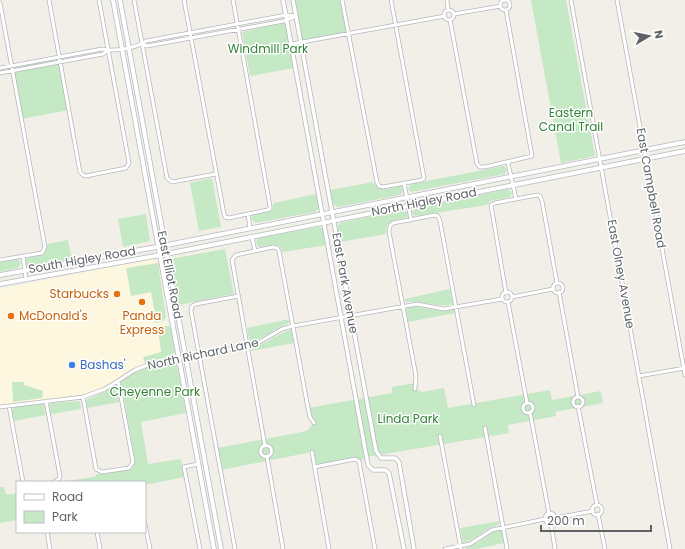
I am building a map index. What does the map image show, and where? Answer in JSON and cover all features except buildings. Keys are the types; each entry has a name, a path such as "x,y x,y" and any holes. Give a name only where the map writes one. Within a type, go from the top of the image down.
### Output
{"main road":[{"name":"East Elliot Road","path":"113,0 125,47 165,245 163,254 179,358 214,549"},
{"name":"East Elliot Road","path":"120,0 125,47 158,247 163,254 186,357 221,549"},
{"name":"North Higley Road","path":"165,245 685,142"},
{"name":"North Higley Road","path":"163,254 685,151"},
{"name":"South Higley Road","path":"0,275 165,245"},
{"name":"South Higley Road","path":"0,284 163,254"}],"street":[{"path":"49,0 80,172 86,176 128,166 99,0"},
{"path":"134,0 167,178 169,181 216,174"},
{"path":"184,0 225,218 270,208 232,0"},
{"name":"East Park Avenue","path":"283,0 368,465 373,470 385,470 389,473 404,549"},
{"name":"East Park Avenue","path":"293,0 377,454 381,458 395,458 399,462 414,549"},
{"path":"342,0 379,186 383,187 424,178 392,0"},
{"path":"445,16 448,10 447,0"},
{"path":"501,6 501,2 505,0 509,2 510,5 506,10"},
{"name":"East Olney Avenue","path":"571,0 670,549"},
{"name":"East Campbell Road","path":"617,0 685,375"},
{"path":"0,3 45,243 44,251 23,257 0,260"},
{"path":"291,44 445,16 450,20 477,164 480,167 508,163 532,156 506,10 501,6 454,14 450,20"},
{"path":"448,10 454,14"},
{"path":"0,68 102,49 108,50 142,44 146,41 286,15 296,16"},
{"path":"142,44 147,46 238,30 287,21 296,16"},
{"path":"0,73 103,54 108,50"},
{"path":"508,163 516,199"},
{"path":"404,183 411,220"},
{"path":"508,302 502,299 506,292 491,206 495,203 540,196 557,283 562,287 559,292 578,397 582,399 583,402 578,406"},
{"path":"248,214 250,228"},
{"path":"415,389 416,376 389,232 390,226 393,223 438,216 474,404"},
{"path":"252,237 255,251"},
{"path":"267,457 271,454 271,450 265,446 232,257 255,251 277,248 280,252 308,408 310,417 314,423"},
{"path":"23,257 26,279"},
{"path":"553,289 554,285 557,283"},
{"path":"530,412 527,412 524,409 527,403 508,302 512,297 553,289 555,292 559,292"},
{"path":"506,292 510,293 512,297"},
{"path":"235,549 191,311 192,306 239,296"},
{"name":"North Richard Lane","path":"0,407 83,397 105,389 135,370 150,364 248,346 264,340 282,329 293,326 416,304 444,309 502,299"},
{"path":"639,376 684,368"},
{"path":"83,397 96,469 98,472 129,468 132,466 133,462 118,381"},
{"path":"578,397 574,401 575,405 578,406 597,505 602,509 602,512 598,514"},
{"path":"46,401 59,479 56,481"},
{"path":"445,549 461,548 492,530 545,519 549,514 530,412 533,409 533,406 527,403"},
{"path":"9,406 23,481"},
{"path":"485,428 507,549"},
{"path":"440,436 461,548"},
{"path":"265,446 260,452 262,455 267,457"},
{"path":"312,452 329,549"},
{"path":"267,457 283,549"},
{"path":"314,467 355,460 358,461 375,549"},
{"path":"198,464 184,467 200,549"},
{"path":"593,511 593,507 597,505"},
{"path":"550,523 555,518 593,511 595,514 598,514"},
{"path":"549,514 552,514 555,518"},
{"path":"598,514 605,549"},
{"path":"545,519 550,523 555,549"},
{"path":"146,529 150,549"},
{"path":"47,533 50,549"},
{"path":"97,533 100,549"}],"shaded area":[{"path":"152,259 158,262 166,317 175,352 174,355 145,363 101,388 89,392 78,395 0,405 0,289"}],"green space":[{"path":"293,0 342,0 349,34 301,43"},
{"name":"Eastern Canal Trail","path":"531,0 566,0 595,156 561,163"},
{"name":"Windmill Park","path":"283,23 286,25 294,68 250,76 242,32"},
{"path":"59,59 69,110 21,119 12,68"},
{"path":"504,166 507,169 505,174 411,192 408,189 411,184"},
{"path":"212,178 221,227 199,231 190,183"},
{"path":"373,182 379,187 385,189 400,186 402,187 403,192 400,195 338,207 333,204 330,190"},
{"path":"508,189 512,193 510,197 491,201 487,205 415,216 412,213 415,208"},
{"path":"316,194 319,208 315,212 255,223 251,219 253,215 272,210 274,203"},
{"path":"403,210 407,212 408,217 392,221 387,225 386,234 340,242 337,226 340,223"},
{"path":"146,214 150,241 123,247 118,219"},
{"path":"319,227 324,229 326,245 283,252 280,246 274,245 259,247 256,242 258,238"},
{"path":"68,240 72,259 26,267 25,258 44,254 48,244"},
{"path":"225,249 234,294 179,305 171,259"},
{"path":"18,259 21,263 18,268 0,272 0,262"},
{"path":"158,263 166,317 164,321 157,323 153,321 156,319 151,292 131,296 126,268"},
{"path":"450,289 453,305 405,302 405,299"},
{"path":"412,306 443,311 454,309 455,313 408,322 406,307"},
{"path":"290,319 289,323 250,342 247,328"},
{"path":"160,326 169,326 171,328 175,352 171,356 145,363 143,357 161,352 158,328"},
{"path":"292,329 294,343 251,351 251,348"},
{"name":"Cheyenne Park","path":"171,361 177,364 186,413 141,422 148,464 181,459 184,477 146,485 146,481 66,481 94,477 97,474 106,474 133,468 135,460 121,382 138,370"},
{"path":"12,382 24,382 24,385 43,391 42,398 13,402"},
{"name":"Linda Park","path":"416,383 415,389 422,392 444,388 448,408 550,390 552,400 601,391 603,403 555,412 556,416 508,425 509,433 367,457 359,461 355,459 314,467 312,452 221,470 217,448 307,431 314,423 310,417 308,408 392,393 392,387"},
{"path":"115,387 117,389 119,402 87,408 86,400"},
{"path":"80,401 81,409 51,414 49,406 51,403"},
{"path":"42,403 44,405 46,415 14,421 12,410 14,407"},
{"path":"0,487 4,487 6,495 16,493 16,520 0,523"},
{"path":"500,521 498,525 463,543 460,528"},
{"path":"502,530 504,543 476,549 464,549 479,542 493,532"}],"place":[{"name":"Starbucks","path":"117,294"},
{"name":"Panda Express","path":"142,302"},
{"name":"McDonald's","path":"11,316"},
{"name":"Bashas'","path":"72,365"}]}
